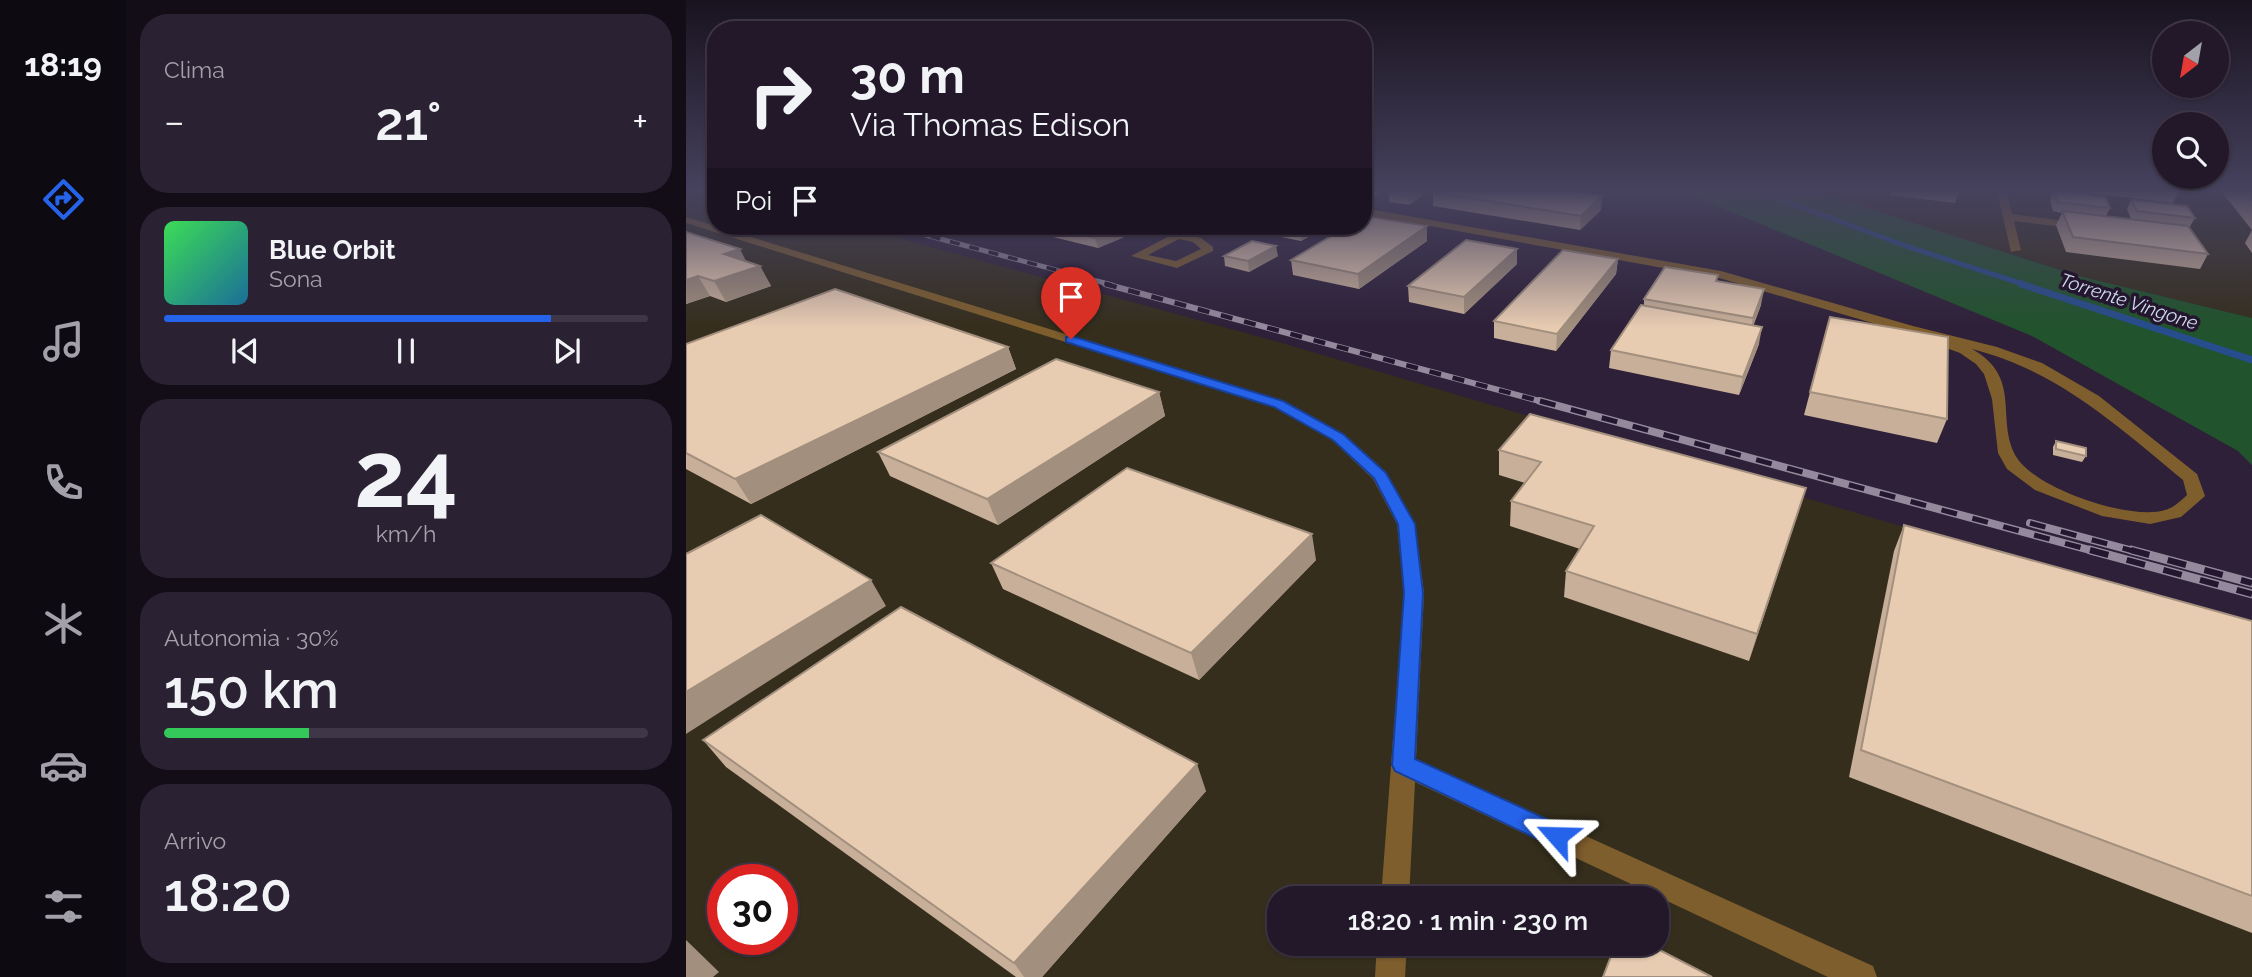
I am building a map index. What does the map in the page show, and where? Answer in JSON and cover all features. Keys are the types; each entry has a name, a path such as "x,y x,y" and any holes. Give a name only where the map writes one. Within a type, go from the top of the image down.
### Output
{"street":[{"path":"746,237 848,265 884,281 1279,404 1338,437 1380,476 1406,524 1413,593 1396,886"},
{"path":"1179,237 1137,256 1177,265 1209,249 1197,240 1183,237"},
{"path":"1509,237 1721,275 1908,330 1992,350 2037,366 2083,392 2172,460 2191,478 2196,496 2186,507 2164,517 2124,515 2080,504 2043,488 2014,466 2002,444 2000,389 1981,361 1963,351 1908,330"},
{"path":"2012,237 2015,250"},
{"path":"884,281 902,277"},
{"path":"1231,389 1247,377"},
{"path":"1403,765 1862,977"},
{"path":"1390,977 1391,956"}],"shaded area":[{"path":"686,237 894,237 1282,343 2252,630 2252,977 686,977"},
{"path":"1956,237 2252,237 2252,318 2079,276"}],"green space":[{"path":"1791,237 1956,237 2079,276 2252,318 2252,465 2238,451 2032,336"}],"building":[{"path":"686,237 701,237 740,249 724,254 760,266 714,281 698,276 686,280"},
{"path":"1330,237 1412,237 1358,274 1291,260"},
{"path":"2073,237 2196,237 2208,254"},
{"path":"1466,240 1517,249 1464,297 1408,286"},
{"path":"1252,241 1276,246 1248,261 1224,256"},
{"path":"1563,250 1618,259 1557,334 1494,321"},
{"path":"1665,267 1718,275 1716,281 1764,289 1753,318 1644,299"},
{"path":"835,289 1008,347 735,479 686,453 686,344"},
{"path":"1641,305 1762,327 1743,377 1611,350"},
{"path":"1830,317 1948,337 1947,419 1810,392"},
{"path":"1056,359 1159,392 987,499 878,452"},
{"path":"1530,414 1806,488 1757,634 1566,571 1594,526 1511,501 1541,462 1499,450"},
{"path":"2056,441 2086,448 2086,456 2056,449"},
{"path":"1127,468 1312,534 1191,653 991,563"},
{"path":"761,515 871,580 686,692 686,554"},
{"path":"1904,525 2252,621 2252,896 1861,750"},
{"path":"901,607 1197,764 1014,963 703,740"},
{"path":"1669,955 1712,977 1603,977 1611,956"}],"waterway":[{"name":"Torrente Vingone","path":"1881,237 2026,285"},
{"name":"Torrente Vingone","path":"2021,284 2252,360"}],"railway":[{"path":"932,237 1112,285"},
{"path":"1105,284 1547,403"},
{"path":"1540,401 2097,552"},
{"path":"2030,523 2137,552"},
{"path":"2090,550 2252,594"},
{"path":"2131,550 2252,583"}],"route":[{"path":"1071,339 1279,404 1338,437 1380,476 1406,524 1413,593 1403,765 1557,836"}]}
